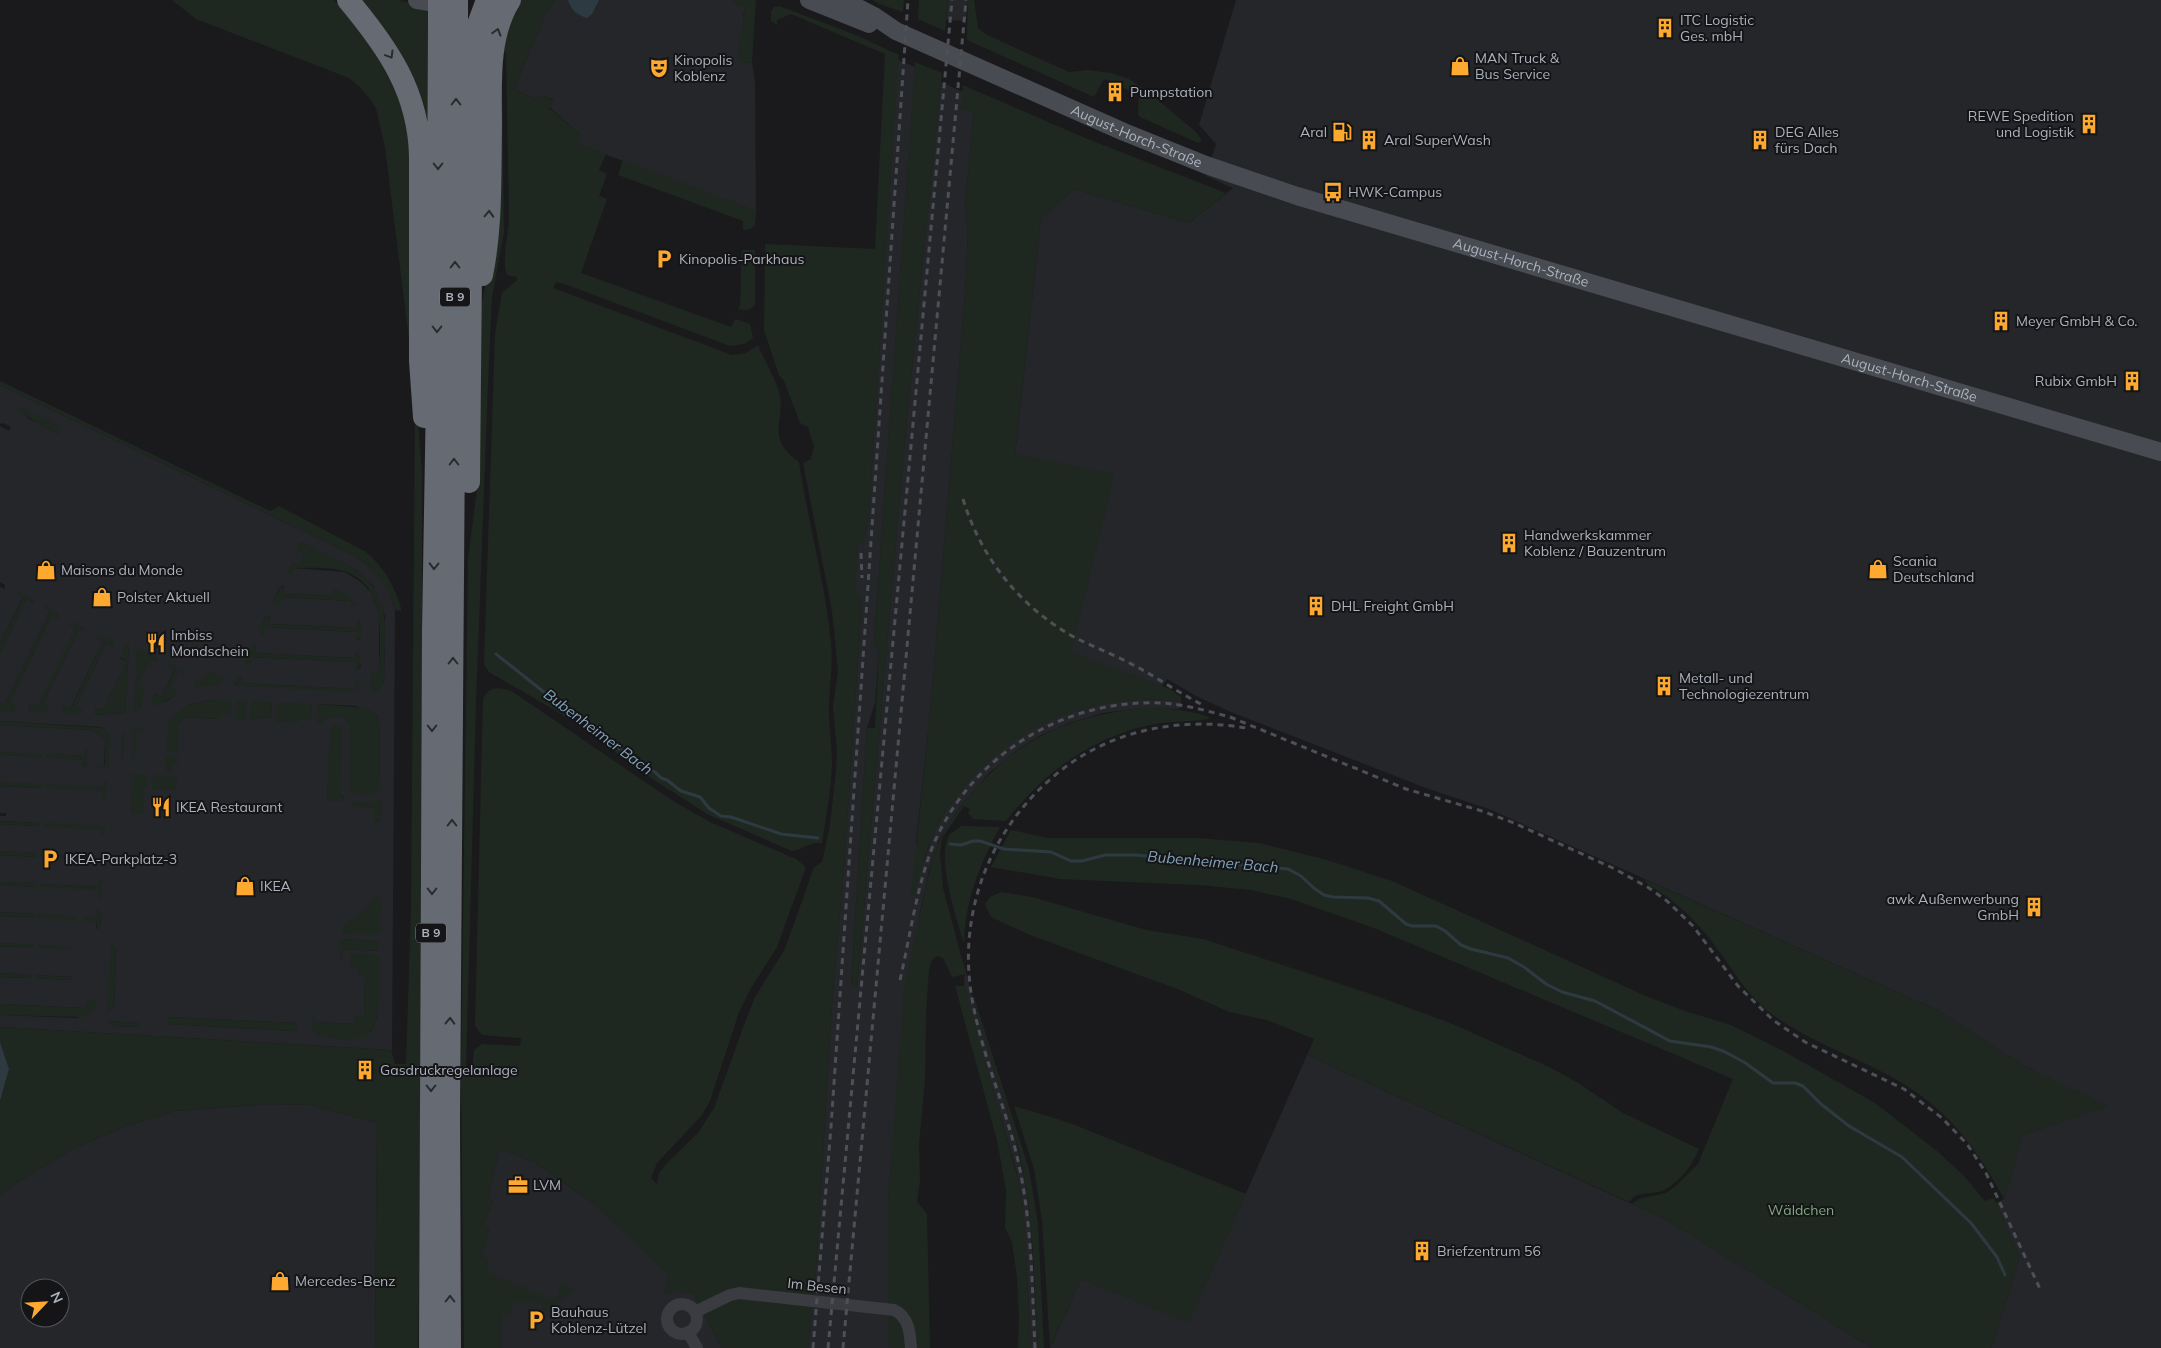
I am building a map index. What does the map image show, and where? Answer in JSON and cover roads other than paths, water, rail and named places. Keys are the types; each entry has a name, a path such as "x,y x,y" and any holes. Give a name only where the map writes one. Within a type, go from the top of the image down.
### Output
{"highway":[{"name":"B 9","path":"430,1348 432,661 435,517 457,32 439,0"},
{"name":"B 9","path":"450,1348 449,1112 457,0"},
{"path":"453,564 461,536 468,488 471,313 472,85 457,32 480,17 487,0"},
{"path":"471,313 480,283 489,232 493,52 498,30 510,0"},
{"path":"351,3 394,60 408,91 417,125 420,147 420,377 435,517"}],"main road":[{"path":"417,0 436,3 464,0"},
{"name":"August-Horch-Straße","path":"809,0 872,25 896,31 1124,132 1206,165 1297,196 2161,452"},
{"name":"August-Horch-Straße","path":"844,0 874,16 896,31"}],"street":[{"name":"Im Besen","path":"695,1312 739,1293 888,1309 898,1312 906,1320 911,1348"},
{"path":"679,1304 686,1305 695,1312 696,1324 688,1332 681,1334 670,1328 667,1321 667,1314 679,1304"},
{"path":"688,1332 697,1348"}],"waterway":[{"name":"Bubenheimer Bach","path":"496,654 608,743 626,752 636,762 655,772 681,791 700,797 709,808 721,816 731,817 781,834 818,838"},
{"name":"Bubenheimer Bach","path":"950,844 961,845 980,841 1004,849 1051,852 1071,861 1082,861 1105,855 1135,855 1288,869 1301,876 1324,895 1368,898 1379,901 1406,924 1412,926 1436,926 1461,945 1508,958 1524,967 1546,984 1562,992 1595,1001 1670,1041 1711,1047 1723,1051 1744,1062 1773,1083 1795,1083 1803,1086 1821,1104 1849,1126 1902,1157 1971,1223 1997,1257 2005,1275"}],"railway":[{"path":"813,1348 831,1127 908,0"},
{"path":"828,1348 952,0"},
{"path":"843,1348 966,0"},
{"path":"963,499 980,541 992,561 1005,579 1036,611 1074,637 1131,664 1205,706"},
{"path":"861,553 862,578"},
{"path":"900,980 917,897 932,848 948,815 969,786 995,761 1023,740 1055,723 1088,711 1124,704 1160,703 1178,705 1230,717 1406,789 1482,811 1514,823 1615,869 1649,888 1667,901 1693,926 1738,986 1773,1020 1805,1042 1904,1089 1942,1118 1967,1144 1986,1173 2041,1291"},
{"path":"1035,1348 1031,1259 1024,1192 1010,1129 984,1050 974,1009 969,975 969,941 974,907 983,875 997,845 1015,817 1038,791 1064,768 1084,755 1105,744 1150,729 1198,724 1246,728"}],"place":[{"name":"ITC Logistic Ges. mbH","path":"1665,28"},
{"name":"MAN Truck & Bus Service","path":"1460,66"},
{"name":"Kinopolis Koblenz","path":"659,68"},
{"name":"Pumpstation","path":"1115,92"},
{"name":"REWE Spedition und Logistik","path":"2089,124"},
{"name":"Aral","path":"1342,132"},
{"name":"Aral SuperWash","path":"1369,140"},
{"name":"DEG Alles fürs Dach","path":"1760,140"},
{"name":"HWK-Campus","path":"1333,192"},
{"name":"Kinopolis-Parkhaus","path":"664,259"},
{"name":"Meyer GmbH & Co.","path":"2001,321"},
{"name":"Rubix GmbH","path":"2132,381"},
{"name":"Handwerkskammer Koblenz / Bauzentrum","path":"1509,543"},
{"name":"Scania Deutschland","path":"1878,569"},
{"name":"Maisons du Monde","path":"46,570"},
{"name":"Polster Aktuell","path":"102,597"},
{"name":"DHL Freight GmbH","path":"1316,606"},
{"name":"Imbiss Mondschein","path":"156,643"},
{"name":"Metall- und Technologiezentrum","path":"1664,686"},
{"name":"IKEA Restaurant","path":"161,807"},
{"name":"IKEA-Parkplatz-3","path":"50,859"},
{"name":"IKEA","path":"245,886"},
{"name":"awk Außenwerbung GmbH","path":"2034,907"},
{"name":"Gasdruckregelanlage","path":"365,1070"},
{"name":"LVM","path":"518,1185"},
{"name":"Briefzentrum 56","path":"1422,1251"},
{"name":"Mercedes-Benz","path":"280,1281"},
{"name":"Bauhaus Koblenz-Lützel","path":"536,1320"}],"park label":[{"name":"Wäldchen","path":"1801,1210"}]}
